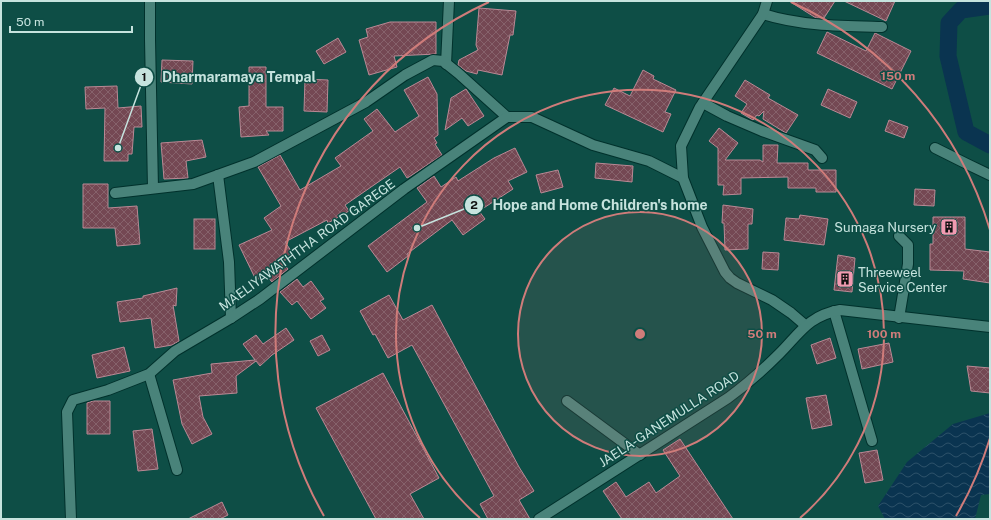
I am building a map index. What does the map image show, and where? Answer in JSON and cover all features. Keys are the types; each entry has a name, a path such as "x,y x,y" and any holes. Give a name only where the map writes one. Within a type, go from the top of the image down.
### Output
{"street":[{"path":"150,1 153,188"},
{"path":"446,64 449,1"},
{"path":"767,1 763,14 703,103 681,146 683,178 702,227 725,272 737,283 772,300 805,325"},
{"path":"763,14 782,20 815,24 882,28"},
{"path":"115,193 193,184 254,162 366,102 405,75 434,60 443,61 507,117 532,117 593,145 649,161 683,178"},
{"path":"703,103 727,116 762,131 815,150 822,158"},
{"name":"MAELIYAWATHTHA ROAD GAREGE","path":"71,519 67,412 73,400 108,390 149,374 175,351 260,299 404,189 507,117"},
{"path":"935,148 990,175"},
{"path":"218,175 230,262 231,318"},
{"path":"899,236 908,245 908,264 899,318"},
{"name":"JAELA-GANEMULLA ROAD","path":"539,519 696,420 745,385 780,353 805,325 816,318 840,310 899,318 990,327"},
{"path":"834,311 872,440"},
{"path":"149,374 177,470"},
{"path":"567,401 640,454"}],"water":[{"path":"990,413 990,494 981,495 975,519 885,519 878,506 907,462 953,424"}],"building":[{"path":"789,1 835,1 824,18 816,18"},
{"path":"844,1 895,1 886,21"},
{"path":"479,8 516,11 513,35 510,35 502,75 478,70 477,74 466,71 458,65 459,60 478,50 476,45"},
{"path":"390,22 436,22 436,54 394,56 397,67 369,75 359,40 368,37 366,29"},
{"path":"827,32 866,51 875,33 911,51 892,89 817,53"},
{"path":"338,38 346,52 324,64 316,51"},
{"path":"162,60 193,61 192,84 161,82"},
{"path":"249,67 266,67 266,107 283,107 283,131 266,131 269,135 241,137 239,107 249,106"},
{"path":"643,70 654,76 653,79 676,90 665,112 671,114 663,132 605,105 614,88 630,96"},
{"path":"428,77 437,94 438,135 434,138 437,143 435,144 442,155 407,178 400,167 345,205 349,211 328,223 327,220 285,242 294,255 282,262 288,269 272,282 266,275 256,280 239,245 272,230 264,218 281,206 258,167 280,155 300,190 341,166 335,158 373,131 364,119 377,109 395,132 419,116 404,90"},
{"path":"305,79 328,80 327,112 304,111"},
{"path":"745,80 770,95 768,98 798,115 786,133 763,119 764,111 759,116 757,115 753,120 741,113 747,104 735,96"},
{"path":"117,86 118,108 141,106 142,127 134,127 132,154 128,154 128,161 104,161 105,108 86,109 85,87"},
{"path":"466,89 484,116 468,126 462,118 445,130 451,98"},
{"path":"828,89 857,102 850,118 821,105"},
{"path":"889,120 908,127 904,138 885,131"},
{"path":"719,128 738,143 725,160 760,160 763,162 763,145 778,145 777,163 808,163 808,170 836,170 836,192 816,192 816,188 788,188 788,177 741,178 741,194 723,195 724,185 718,185 718,148 709,141"},
{"path":"202,140 206,157 186,161 188,178 164,179 161,143"},
{"path":"515,148 527,172 508,181 513,189 479,211 485,219 463,235 452,220 407,254 408,256 387,272 368,246 427,202 417,188 434,176 441,187 456,177 458,181 494,158"},
{"path":"596,163 633,166 632,182 595,178"},
{"path":"558,170 563,187 541,193 536,175"},
{"path":"83,184 108,184 108,208 137,206 140,244 117,246 115,228 83,228"},
{"path":"915,189 935,190 934,206 914,205"},
{"path":"723,205 753,209 752,224 748,224 748,249 725,250 724,223 722,223"},
{"path":"800,215 828,219 824,245 784,240 786,218 799,219"},
{"path":"933,217 965,217 965,249 990,252 990,283 963,279 964,271 930,270 930,244 933,244"},
{"path":"194,219 215,219 215,249 194,249"},
{"path":"763,252 779,253 778,270 762,269"},
{"name":"Threeweel Service Center","path":"838,255 855,258 852,292 834,290"},
{"path":"297,279 303,287 311,281 324,299 320,301 326,308 311,319 297,301 292,305 280,292"},
{"path":"177,288 176,306 173,305 179,341 172,345 155,348 151,318 120,322 117,302 143,298 143,296"},
{"path":"389,295 403,320 432,305 519,467 534,491 519,500 530,519 488,519 480,504 494,496 412,345 388,358 360,311"},
{"path":"286,328 294,340 272,355 260,366 256,361 236,376 237,393 199,396 203,417 212,434 192,444 182,424 173,380 212,373 211,364 255,360 243,344 256,335 263,344"},
{"path":"322,335 330,350 318,356 310,341"},
{"path":"830,338 836,358 817,364 811,345"},
{"path":"889,343 893,362 862,369 858,349"},
{"path":"124,347 130,371 97,378 92,355"},
{"path":"967,366 990,368 990,393 971,391"},
{"path":"383,373 439,478 410,494 424,519 376,519 316,408"},
{"path":"826,395 832,425 812,429 806,398"},
{"path":"93,401 110,401 110,434 87,434 87,403"},
{"path":"152,429 158,469 138,471 133,431"},
{"path":"680,439 733,519 622,519 603,491 616,482 626,497 649,482 656,493 680,476 663,450"},
{"path":"877,450 883,480 865,483 859,453"},
{"path":"222,502 228,515 220,519 188,519"}],"waterway":[{"path":"990,6 961,10 949,23 948,56 966,132 990,145"}],"place":[{"name":"Dharmaramaya Tempal","path":"118,148"},
{"name":"Sumaga Nursery","path":"949,227"},
{"name":"Hope and Home Children's home","path":"417,228"},
{"name":"Threeweel Service Center","path":"845,279"}]}
